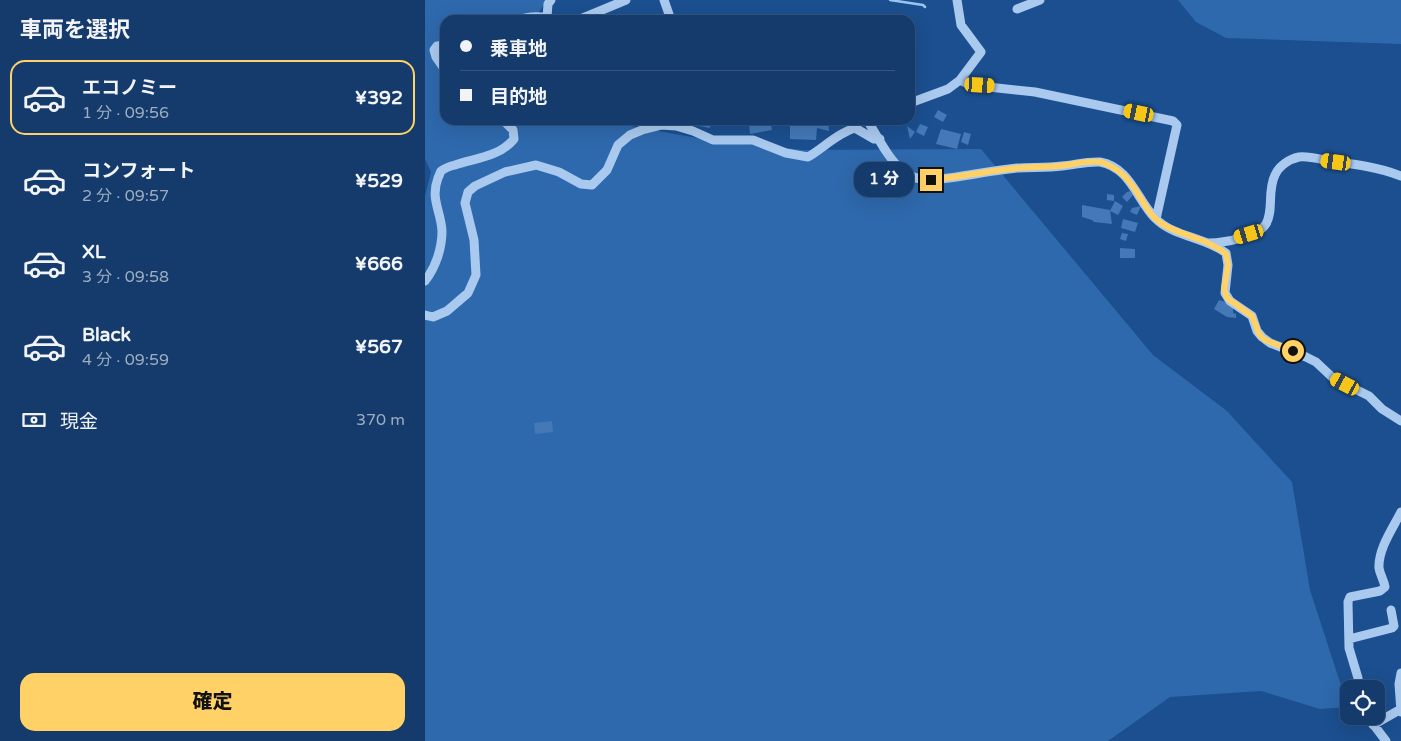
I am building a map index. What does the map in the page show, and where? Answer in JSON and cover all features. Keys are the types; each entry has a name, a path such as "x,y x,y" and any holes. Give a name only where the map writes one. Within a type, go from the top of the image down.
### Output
{"street":[{"path":"547,15 548,4 551,0"},
{"path":"590,15 626,0"},
{"path":"664,0 669,15"},
{"path":"915,101 948,89 960,80 981,52 961,25 957,0"},
{"path":"1017,10 1040,0"},
{"path":"440,46 434,50 440,63"},
{"path":"960,80 970,85 1035,92 1173,121 1177,125 1156,219"},
{"path":"425,281 432,272 438,257 442,230 435,201 435,186 441,172 464,162 494,154 507,147 514,139 513,130 508,125"},
{"path":"870,125 902,170 915,178 931,180 1018,168 1101,162 1121,173 1137,190 1146,206 1163,225 1223,251 1227,257 1228,265 1224,289 1227,298 1252,316 1257,331 1262,337 1270,343 1306,356 1316,362 1333,378 1369,396 1401,421"},
{"path":"425,314 433,317 447,311 468,293 476,275 474,240 465,203 468,192 475,186 505,172 536,165 559,172 581,184 592,185 607,170 618,145 630,135 642,130 662,126 676,126 713,140 753,140 787,153 807,157 823,148 845,131 855,128 874,140 880,139"},
{"path":"1208,243 1227,241 1249,234 1264,226 1269,217 1270,192 1274,177 1280,167 1294,158 1308,157 1382,169 1401,176"},
{"path":"1358,680 1349,648 1348,608 1350,597 1380,591 1385,587 1379,568 1381,556 1401,512"},
{"path":"1349,639 1392,628 1394,626 1391,610"},
{"path":"1385,719 1401,710 1399,684 1401,673"},
{"path":"1373,725 1385,741"}],"shaded area":[{"path":"425,0 547,0 539,12 539,15 440,15 440,125 628,125 703,139 803,150 981,149 1153,355 1227,411 1292,482 1310,590 1340,682 1340,708 1320,709 1261,691 1170,697 1108,741 425,741 425,196 431,172 425,159"},
{"path":"1178,0 1401,0 1401,44 1226,38 1196,22"}],"building":[{"path":"938,110 947,115 943,122 934,117"},
{"path":"920,124 928,127 924,136 916,132"},
{"path":"694,125 710,125 710,128"},
{"path":"749,125 771,125 772,130 750,134"},
{"path":"790,125 828,125 829,131 817,128 816,140 790,139"},
{"path":"907,126 915,132 910,139"},
{"path":"941,129 961,134 957,149 936,144"},
{"path":"964,132 971,134 968,145 961,142"},
{"path":"1130,191 1133,195 1127,202 1122,197"},
{"path":"1107,194 1114,195 1114,201 1107,200"},
{"path":"1115,201 1123,206 1118,215 1110,211"},
{"path":"1082,205 1110,210 1112,224 1094,222 1082,217"},
{"path":"1141,206 1137,215 1130,212 1132,208"},
{"path":"1123,219 1138,223 1135,232 1121,228"},
{"path":"1122,233 1128,234 1126,241 1120,239"},
{"path":"1120,248 1135,249 1135,258 1120,258"},
{"path":"1219,300 1226,302 1233,308 1236,318 1227,317 1214,309"},
{"path":"552,421 553,432 535,434 534,423"}],"waterway":[{"path":"890,0 923,5 925,7"}],"route":[{"path":"931,180 1018,168 1101,162 1111,166 1130,182 1155,218 1163,225 1208,243 1226,254 1228,265 1224,289 1227,298 1252,316 1257,331 1265,340 1281,348 1293,351"}]}
